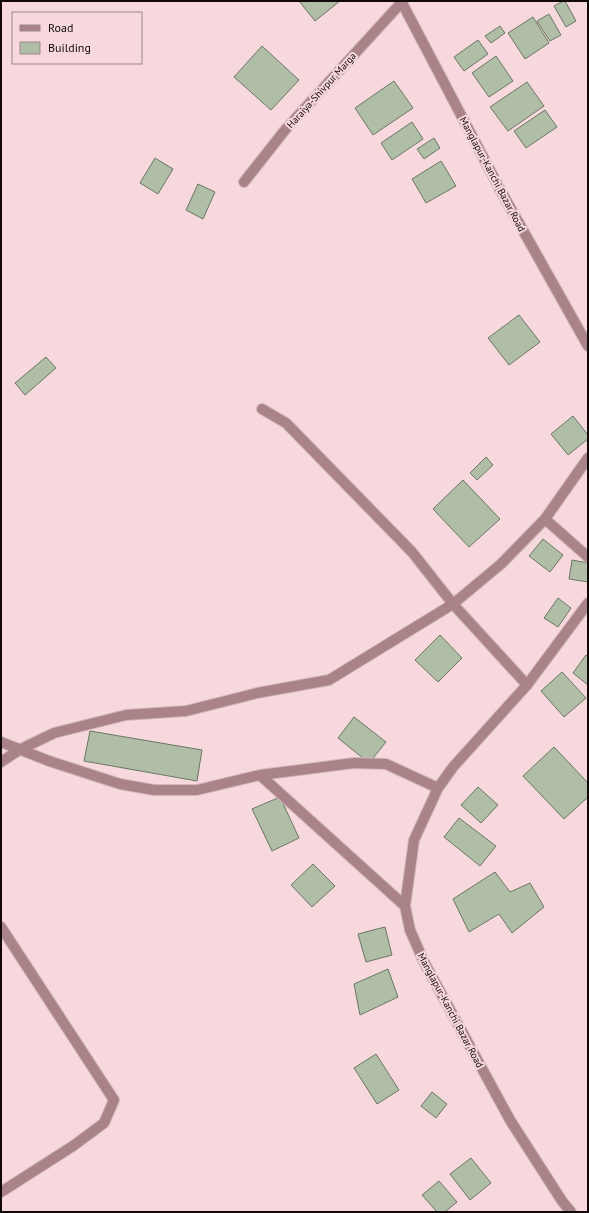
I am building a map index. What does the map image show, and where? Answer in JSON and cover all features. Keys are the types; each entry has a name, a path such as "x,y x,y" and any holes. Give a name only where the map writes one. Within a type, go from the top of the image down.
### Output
{"street":[{"name":"Haraiya-Shivpur Marga","path":"244,182 285,130 401,1"},
{"name":"Manglapur-Kanchi Bazar Road","path":"401,1 502,192 588,346"},
{"path":"262,409 286,423 412,552 453,604 527,684"},
{"path":"1,762 19,750 54,733 126,715 186,711 257,693 329,680 453,604 501,564 545,519 588,458"},
{"path":"545,519 588,557"},
{"name":"Manglapur-Kanchi Bazar Road","path":"571,1212 510,1120 427,969 410,930 405,906 414,840 438,788 453,767 527,684 588,603"},
{"path":"1,742 49,761 120,784 154,790 197,790 260,775 354,764 386,764 438,788"},
{"path":"260,775 405,906"},
{"path":"1,927 114,1100 104,1123 73,1146 1,1192"}],"building":[{"path":"299,1 340,1 315,21"},
{"path":"565,1 576,21 566,27 554,6"},
{"path":"549,14 561,35 550,41 537,21"},
{"path":"533,17 549,43 525,59 508,33"},
{"path":"500,26 505,33 491,43 485,36"},
{"path":"478,40 488,54 464,71 454,57"},
{"path":"262,46 299,80 271,110 234,77"},
{"path":"496,56 513,81 489,97 472,73"},
{"path":"394,81 413,108 373,135 355,108"},
{"path":"527,82 544,106 508,131 490,107"},
{"path":"545,110 557,127 526,148 514,131"},
{"path":"412,122 423,139 392,160 381,143"},
{"path":"434,138 440,148 424,159 417,149"},
{"path":"155,158 173,169 158,194 140,183"},
{"path":"441,161 456,186 426,203 412,179"},
{"path":"198,184 215,192 203,219 186,210"},
{"path":"519,315 540,342 509,365 488,338"},
{"path":"46,357 56,368 25,395 15,383"},
{"path":"573,416 588,435 588,439 568,455 551,434"},
{"path":"486,457 493,465 477,480 470,473"},
{"path":"463,480 500,519 469,547 433,509"},
{"path":"543,539 563,555 550,572 529,556"},
{"path":"572,560 588,563 588,582 569,579"},
{"path":"558,598 571,608 558,627 544,618"},
{"path":"440,635 462,658 438,682 415,660"},
{"path":"586,655 588,657 588,685 573,673"},
{"path":"562,672 586,698 564,717 541,691"},
{"path":"354,717 386,742 369,763 338,738"},
{"path":"90,731 202,750 197,781 84,761"},
{"path":"554,747 588,783 588,797 564,819 523,776"},
{"path":"478,787 498,805 481,823 461,805"},
{"path":"280,797 299,838 272,851 252,809"},
{"path":"459,818 496,846 480,866 444,837"},
{"path":"313,864 335,886 312,907 291,885"},
{"path":"495,872 510,892 530,883 544,907 512,933 499,914 469,932 453,899"},
{"path":"385,927 392,955 366,962 358,934"},
{"path":"388,969 398,997 360,1015 354,984"},
{"path":"376,1054 399,1090 377,1104 354,1068"},
{"path":"432,1092 447,1104 436,1118 421,1106"},
{"path":"471,1158 491,1183 470,1200 450,1174"},
{"path":"439,1181 457,1202 445,1212 437,1212 422,1195"}]}
